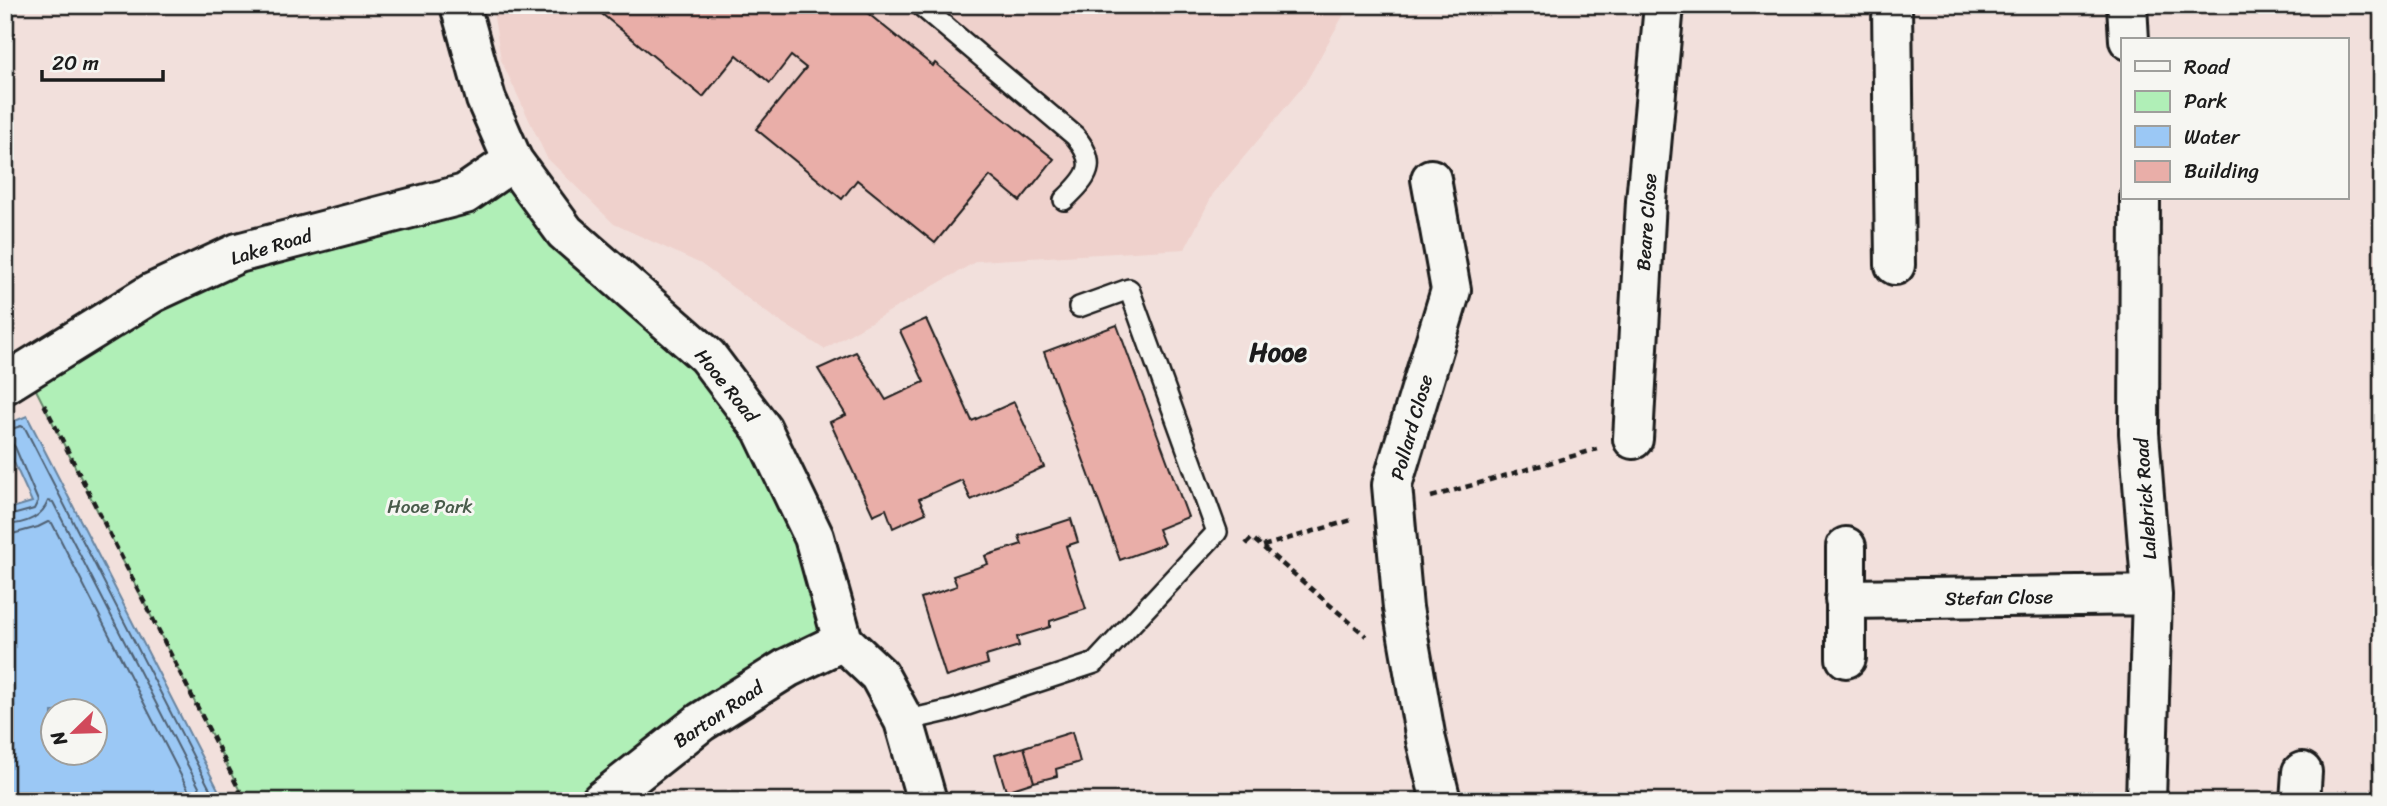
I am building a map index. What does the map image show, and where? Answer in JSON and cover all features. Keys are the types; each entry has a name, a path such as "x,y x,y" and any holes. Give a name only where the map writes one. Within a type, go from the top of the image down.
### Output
{"street":[{"name":"Hooe Road","path":"460,5 486,99 513,161 565,232 707,356 762,429 814,537 844,641 878,675 904,721 923,785"},
{"name":"Beare Close","path":"1633,439 1646,201 1664,5"},
{"path":"1892,5 1895,265"},
{"path":"2127,5 2129,38"},
{"name":"Lake Road","path":"16,378 152,293 238,253 465,194 513,161"},
{"name":"Pollard Close","path":"1431,180 1451,290 1392,485 1403,608 1426,740 1441,801"},
{"name":"Lalebrick Road","path":"2140,200 2139,433 2152,595 2146,801"},
{"path":"1846,547 1846,658"},
{"name":"Stefan Close","path":"1845,599 2152,595"},
{"name":"Barton Road","path":"601,801 701,722 787,668 844,641"}],"lane":[{"path":"920,5 1075,136 1087,151 1088,167 1084,181 1064,200"},
{"path":"904,721 952,710 1095,663 1217,532 1129,289 1079,307"}],"path":[{"path":"16,378 245,801"},
{"path":"1262,547 1633,439"},
{"path":"1243,547 1252,538 1415,679"}],"shaded area":[{"path":"492,5 1349,5 1305,84 1213,194 1185,249 977,261 824,349 770,315 701,264 614,224 547,158 501,60"}],"green space":[{"name":"Hooe Park","path":"513,161 707,356 843,641 601,801 245,801 27,372 152,293"}],"water":[{"path":"27,416 224,801 5,801 5,510 32,502 5,443 5,425"}],"building":[{"path":"591,5 869,5 865,11 933,66 935,63 1054,159 1020,201 990,176 935,243 857,180 842,199 756,129 806,68 791,56 770,83 737,55 703,97"},
{"path":"926,319 972,421 1014,402 1044,467 971,500 962,480 919,499 926,513 893,528 886,509 873,515 830,422 846,415 818,369 856,352 886,400 924,382 900,331"},
{"path":"1117,325 1188,517 1158,529 1164,544 1120,560 1044,352"},
{"path":"1071,519 1078,542 1066,546 1086,609 1050,621 1050,627 1017,637 1019,646 986,656 988,664 946,677 921,598 957,586 953,576 988,564 985,556 1022,544 1019,536"},
{"path":"1072,732 1080,762 1056,769 1057,776 1034,782 1024,747"},
{"path":"1024,747 1034,782 1006,791 995,755"}],"district":[{"name":"Hooe","path":"1278,352"}]}
